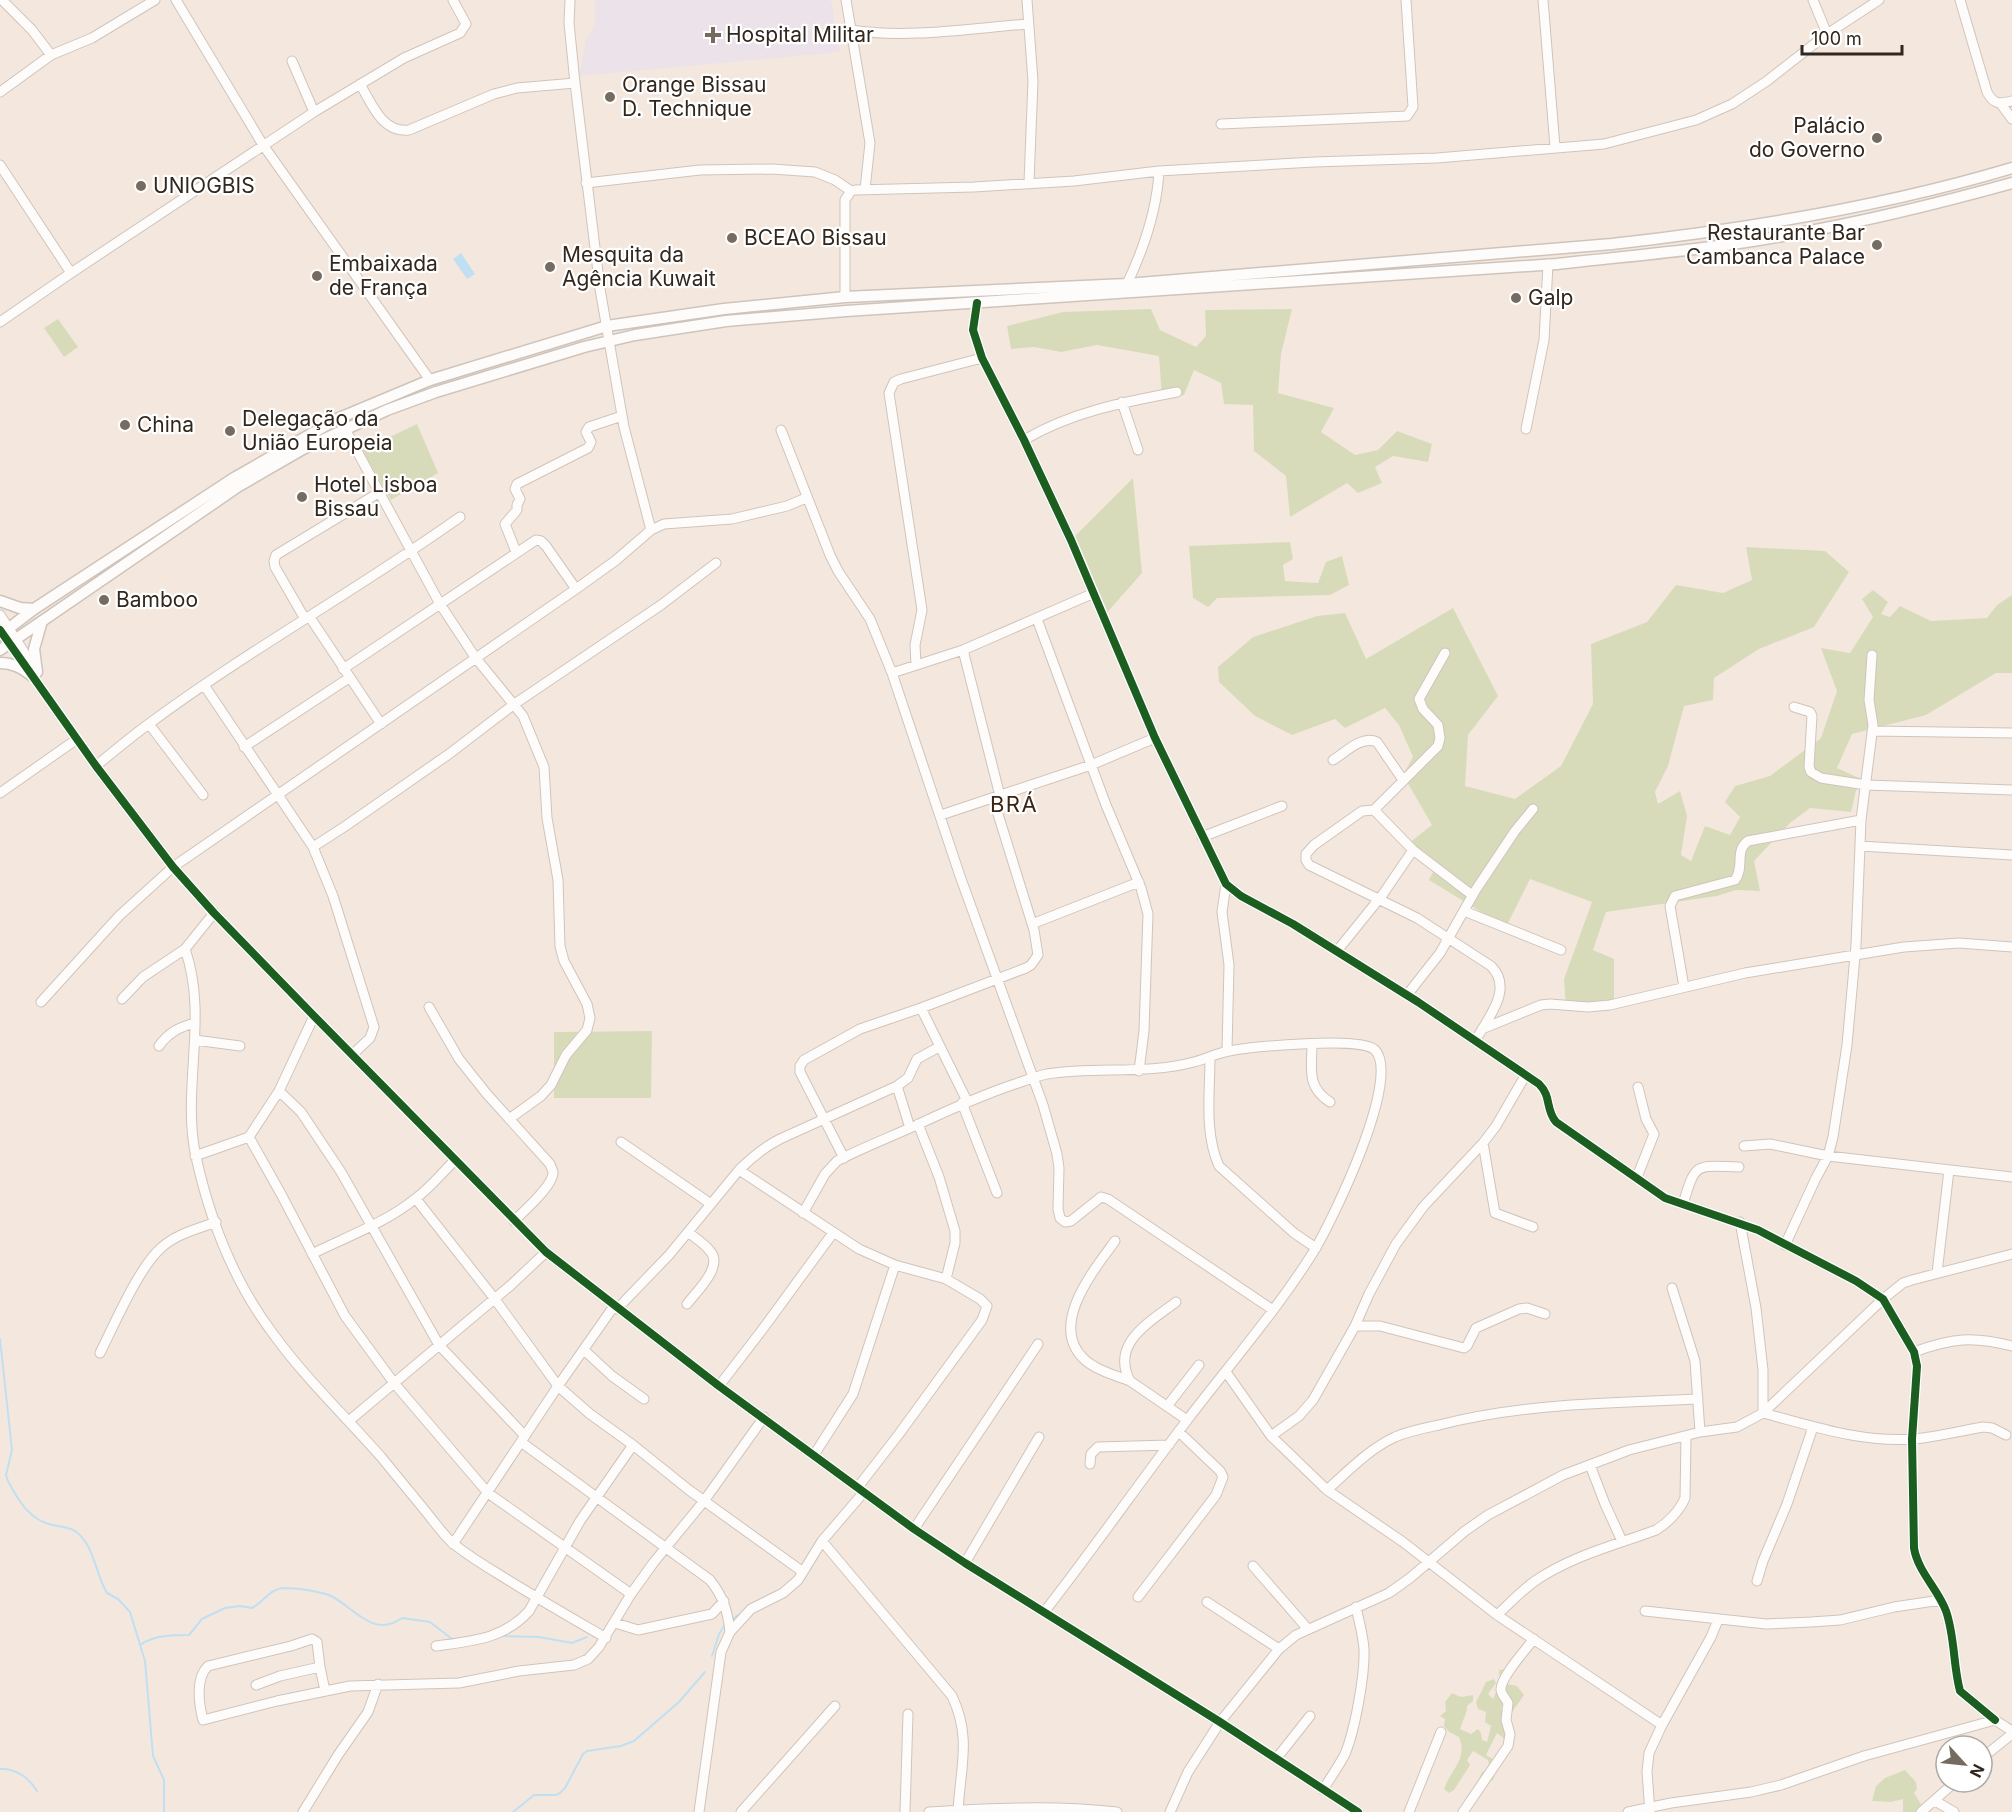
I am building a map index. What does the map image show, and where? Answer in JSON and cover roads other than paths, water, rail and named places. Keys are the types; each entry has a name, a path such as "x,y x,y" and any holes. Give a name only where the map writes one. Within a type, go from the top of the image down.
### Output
{"main road":[{"path":"3,631 234,478 339,418 430,380 607,326 724,309 845,297 1127,284 1542,250 1682,236 1788,220 1862,205 1967,182 2012,168"},
{"path":"9,644 239,486 303,449 345,429 436,392 609,341 726,321 846,311 1548,264 1641,255 1791,235 1902,213 2012,183"},
{"path":"0,601 20,608 34,609"},
{"path":"0,663 12,664 34,674 34,649 42,621"}],"street":[{"path":"2,0 32,30 51,55"},
{"path":"0,92 51,55 92,38 155,0"},
{"path":"176,0 263,145 430,380"},
{"path":"0,322 314,112 404,58 460,33 466,24 453,0"},
{"path":"570,0 569,23 575,83 600,289 622,416 651,530"},
{"path":"846,0 870,143 866,189"},
{"path":"1026,0 1033,81 1029,182"},
{"path":"1221,124 1407,116 1413,107 1406,0"},
{"path":"1543,0 1555,147"},
{"path":"1813,0 1827,34"},
{"path":"586,183 700,170 772,169 815,172 835,180 851,191 974,187 1074,181 1159,171 1437,158 1604,144 1686,123 1714,113 1749,94 1827,34 1879,0"},
{"path":"1960,0 1987,92 1992,101 2001,104 2012,101"},
{"path":"852,30 872,33 939,31 1029,24"},
{"path":"292,61 314,112"},
{"path":"360,84 387,125 394,130 401,131 409,130 495,94 517,88 575,83"},
{"path":"2001,104 2012,119"},
{"path":"0,165 71,273"},
{"path":"1127,284 1150,226 1158,190 1159,171"},
{"path":"845,297 845,200 851,191"},
{"path":"1526,429 1544,340 1548,264"},
{"path":"977,303 973,330 982,358 1024,440 1094,593 1155,738 1226,884 1241,896 1293,924 1407,995 1545,1090 1551,1116 1556,1122 1665,1198 1740,1222 1856,1281 1883,1299 1914,1353 1917,1382 1912,1439 1916,1558 1947,1613 1960,1691 2012,1732 1994,1748"},
{"path":"916,665 915,645 922,610 889,393 894,382 901,379 982,358"},
{"path":"1024,440 1064,420 1122,402 1177,392"},
{"path":"1122,402 1138,450"},
{"path":"516,552 505,524 517,510 516,505 520,499 515,489 517,484 588,448 591,442 586,432 590,427 622,416"},
{"path":"345,429 440,604 475,657 527,723 544,767 547,818 558,880 560,946 564,961 587,1005 590,1018 587,1030 566,1056 551,1084 541,1096 509,1119"},
{"path":"781,430 806,498 838,571 870,619 892,673 1033,1077 1057,1154 1060,1218 1065,1222 1071,1221 1101,1197 1108,1199 1273,1310"},
{"path":"380,492 276,555 275,567 381,724"},
{"path":"41,1002 119,916 173,867 576,589 615,561 651,530 675,522 748,516 787,506 806,498"},
{"path":"96,766 149,724 204,685 412,551 460,517"},
{"path":"343,669 531,543 541,541 576,589"},
{"path":"313,847 449,754 513,705 661,605 716,563"},
{"path":"892,673 963,650 1094,593"},
{"path":"0,615 3,631 9,644 34,674 96,766 173,867 214,913 546,1252 719,1386 914,1529 1358,1812"},
{"path":"1037,619 1091,765 1139,882 1148,914 1144,1031 1139,1071"},
{"path":"844,1158 800,1072 800,1066 804,1060 860,1029 1026,968 1035,960 1038,948 997,797 963,650"},
{"path":"1445,653 1419,699 1423,709 1438,725 1440,738 1434,752 1374,810 1362,811 1314,845 1306,854 1306,860 1309,865 1417,918 1491,966 1501,979 1502,988 1499,999 1475,1041"},
{"path":"1785,1245 1828,1156 1847,1045 1855,955 1861,820 1873,716 1869,700 1872,654"},
{"path":"244,747 349,678"},
{"path":"204,685 313,847 333,896 374,1027 370,1038 352,1055"},
{"path":"1794,707 1810,712 1812,716 1809,767 1811,772 1821,778 1866,785 2012,790"},
{"path":"149,724 203,795"},
{"path":"1872,730 2012,734"},
{"path":"941,815 1091,765 1155,738"},
{"path":"0,793 77,739"},
{"path":"1333,760 1364,740 1372,740 1377,742 1403,780"},
{"path":"1202,837 1282,806"},
{"path":"1407,995 1433,963 1472,895 1515,831 1533,809"},
{"path":"1374,810 1413,850 1472,895"},
{"path":"1684,987 1670,906 1675,896 1735,880 1740,870 1742,845 1748,841 1861,820"},
{"path":"1860,846 2012,855"},
{"path":"1336,951 1379,899 1413,850"},
{"path":"1032,924 1139,882"},
{"path":"1226,884 1222,912 1229,965 1227,1051"},
{"path":"1464,911 1562,950"},
{"path":"122,999 143,977 185,950 214,913"},
{"path":"1482,1029 1541,1005 1588,1007 1610,1005 1745,973 1855,955 1959,943 2012,947"},
{"path":"185,950 192,984 195,1023 191,1104 195,1156 216,1222 236,1273 258,1313 317,1387 350,1420 453,1544 536,1598 606,1638"},
{"path":"429,1007 459,1059 550,1164 553,1172 552,1179 514,1221"},
{"path":"921,1008 965,1102 997,1193"},
{"path":"195,1156 249,1137 279,1091 314,1016"},
{"path":"159,1046 178,1028 195,1023"},
{"path":"195,1040 240,1046"},
{"path":"1312,1044 1312,1082 1320,1095 1330,1102"},
{"path":"803,1213 830,1167 844,1158 965,1102 1033,1077 1070,1071 1139,1071 1174,1067 1227,1051 1312,1044 1363,1044 1373,1048 1378,1054 1380,1064 1378,1092 1367,1136 1348,1185 1316,1248 1273,1310 1187,1420 1045,1611"},
{"path":"453,1544 558,1386 616,1308 688,1232 739,1170 764,1147 897,1086 908,1078 917,1059 939,1047"},
{"path":"1210,1058 1211,1133 1219,1166 1294,1233 1316,1248"},
{"path":"1270,1436 1299,1416 1313,1400 1355,1326 1396,1244 1410,1223 1483,1143 1496,1126 1525,1076"},
{"path":"897,1086 946,1199 955,1232 955,1243 946,1279"},
{"path":"1637,1178 1654,1134 1646,1119 1638,1087"},
{"path":"279,1091 296,1105 341,1172 439,1345 523,1439 596,1497 710,1580 720,1591 724,1600 730,1632"},
{"path":"249,1137 345,1316 394,1383 488,1493 631,1594"},
{"path":"621,1142 711,1204"},
{"path":"1483,1143 1495,1213 1533,1227"},
{"path":"1744,1146 1770,1144 1828,1156 2012,1177"},
{"path":"312,1254 372,1225 416,1199 455,1160"},
{"path":"1683,1204 1692,1176 1699,1169 1739,1167"},
{"path":"699,1812 721,1652 730,1632 752,1609 792,1586 986,1312 987,1306 946,1279 895,1265 859,1249 739,1170"},
{"path":"1937,1273 1950,1170"},
{"path":"416,1199 494,1298 558,1386 590,1414 704,1501 803,1572"},
{"path":"100,1353 144,1269 159,1249 178,1236 216,1222"},
{"path":"1740,1222 1756,1308 1763,1370 1763,1413"},
{"path":"687,1304 712,1270 715,1260 712,1252 688,1232"},
{"path":"719,1386 833,1233"},
{"path":"1114,1241 1089,1276 1077,1300 1071,1323 1072,1338 1084,1359 1101,1370 1130,1381 1187,1420"},
{"path":"350,1420 546,1252"},
{"path":"1170,1812 1188,1772 1220,1722 1279,1649 1296,1635 1401,1585 1488,1515 1545,1484 1629,1450 1700,1432 1737,1427 1763,1413 1883,1299 1903,1283 2012,1254"},
{"path":"814,1455 853,1394 895,1265"},
{"path":"1672,1288 1693,1351 1700,1432"},
{"path":"1130,1381 1125,1371 1124,1357 1131,1340 1147,1324 1176,1302"},
{"path":"1355,1326 1380,1326 1464,1348 1476,1328 1519,1309 1527,1308 1545,1314"},
{"path":"1914,1353 1948,1340 1985,1339 2012,1346"},
{"path":"914,1529 1038,1344"},
{"path":"584,1350 603,1369 644,1399"},
{"path":"1168,1405 1199,1365"},
{"path":"1226,1372 1270,1436 1327,1490 1379,1524 1497,1615 1662,1725"},
{"path":"1327,1490 1380,1445 1409,1432 1456,1420 1517,1411 1698,1399"},
{"path":"1763,1413 1850,1436 1912,1439 1983,1427 1992,1428 2006,1435"},
{"path":"325,1691 317,1642 312,1638 291,1646 212,1665 202,1672 199,1697 203,1720 325,1691 378,1684 459,1683 519,1671 574,1665 588,1659 606,1638 631,1594 666,1546 704,1501 764,1417"},
{"path":"1757,1581 1763,1560 1787,1504 1813,1427"},
{"path":"1138,1596 1216,1495 1223,1477 1220,1471 1179,1432"},
{"path":"965,1563 1039,1437"},
{"path":"1497,1615 1537,1579 1583,1556 1662,1526 1683,1503 1686,1492 1686,1437"},
{"path":"436,1646 470,1642 510,1629 529,1611 564,1548 633,1445"},
{"path":"1090,1464 1092,1454 1098,1447 1169,1445"},
{"path":"1590,1465 1622,1541"},
{"path":"822,1541 952,1696 961,1718 964,1743 958,1811"},
{"path":"1253,1566 1307,1628"},
{"path":"615,1623 638,1630 656,1624 712,1614 724,1600"},
{"path":"1646,1611 1766,1624 1840,1620 1894,1607 1941,1600"},
{"path":"1207,1602 1279,1649"},
{"path":"1323,1790 1341,1761 1348,1744 1359,1694 1364,1652 1356,1607"},
{"path":"1650,1810 1647,1762 1649,1753 1719,1620"},
{"path":"1463,1812 1508,1746 1510,1734 1506,1720 1508,1703 1501,1688 1506,1676 1534,1639"},
{"path":"256,1685 280,1676 320,1667"},
{"path":"303,1812 368,1712 378,1684"},
{"path":"741,1812 835,1706"},
{"path":"904,1812 908,1714"},
{"path":"1276,1759 1310,1716"},
{"path":"1629,1812 1781,1785 1864,1756 1995,1720"},
{"path":"1409,1812 1442,1732"},
{"path":"1921,1812 1942,1794"},
{"path":"1935,1801 1954,1812"},
{"path":"929,1812 1053,1807 1117,1812"}],"water":[{"path":"461,253 475,274 467,279 453,259"}],"waterway":[{"path":"0,1339 12,1450 6,1475 8,1481 31,1514 45,1523 73,1530 82,1537 91,1552 107,1593 118,1599 130,1612 145,1661 153,1756 164,1780 164,1812"},
{"path":"140,1645 157,1637 189,1635 202,1619 225,1608 240,1606 252,1608 270,1593 283,1588 308,1590 328,1595 374,1624 383,1625 402,1618 430,1622 455,1639"},
{"path":"731,1620 738,1615"},
{"path":"712,1656 719,1634 726,1623"},
{"path":"500,1636 539,1637 572,1643 587,1637"},
{"path":"513,1812 534,1795 560,1793 587,1751 621,1746 634,1741 679,1702 705,1672"},
{"path":"0,1769 11,1770 22,1775 37,1791"}],"place":[{"name":"Hospital Militar","path":"713,35"},
{"name":"Orange Bissau D. Technique","path":"610,97"},
{"name":"Palácio do Governo","path":"1877,138"},
{"name":"UNIOGBIS","path":"141,186"},
{"name":"BCEAO Bissau","path":"732,238"},
{"name":"Restaurante Bar Cambanca Palace","path":"1877,245"},
{"name":"Mesquita da Agência Kuwait","path":"550,267"},
{"name":"Embaixada de França","path":"317,276"},
{"name":"Galp","path":"1516,298"},
{"name":"China","path":"125,425"},
{"name":"Delegação da União Europeia","path":"230,431"},
{"name":"Hotel Lisboa Bissau","path":"302,497"},
{"name":"Bamboo","path":"104,600"}],"district":[{"name":"BRÁ","path":"1014,804"}]}
